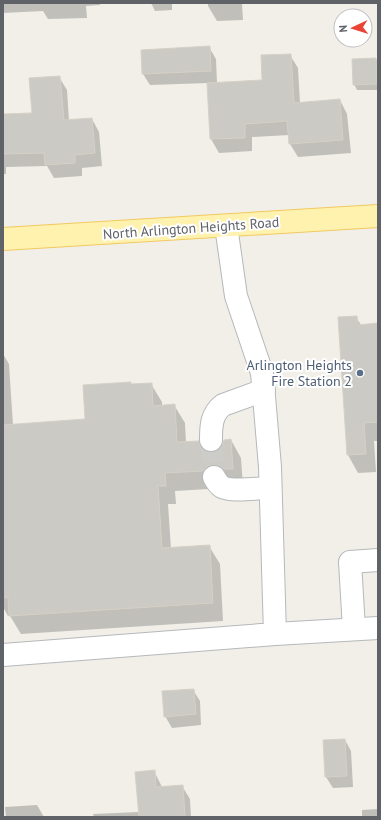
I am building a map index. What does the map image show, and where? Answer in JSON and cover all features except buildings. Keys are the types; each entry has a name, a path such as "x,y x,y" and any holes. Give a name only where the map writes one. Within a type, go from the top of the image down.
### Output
{"main road":[{"name":"North Arlington Heights Road","path":"3,240 378,216"}],"lane":[{"path":"226,226 236,296 262,373 270,488 275,634"},
{"path":"212,440 211,428 213,417 218,409 223,405 264,390"},
{"path":"214,477 218,484 224,488 270,488"},
{"path":"354,629 350,562 378,560"},
{"path":"3,655 275,634 378,628"}],"tunnel":[{"path":"211,440 214,477"}],"place":[{"name":"Arlington Heights Fire Station 2","path":"360,373"}]}
